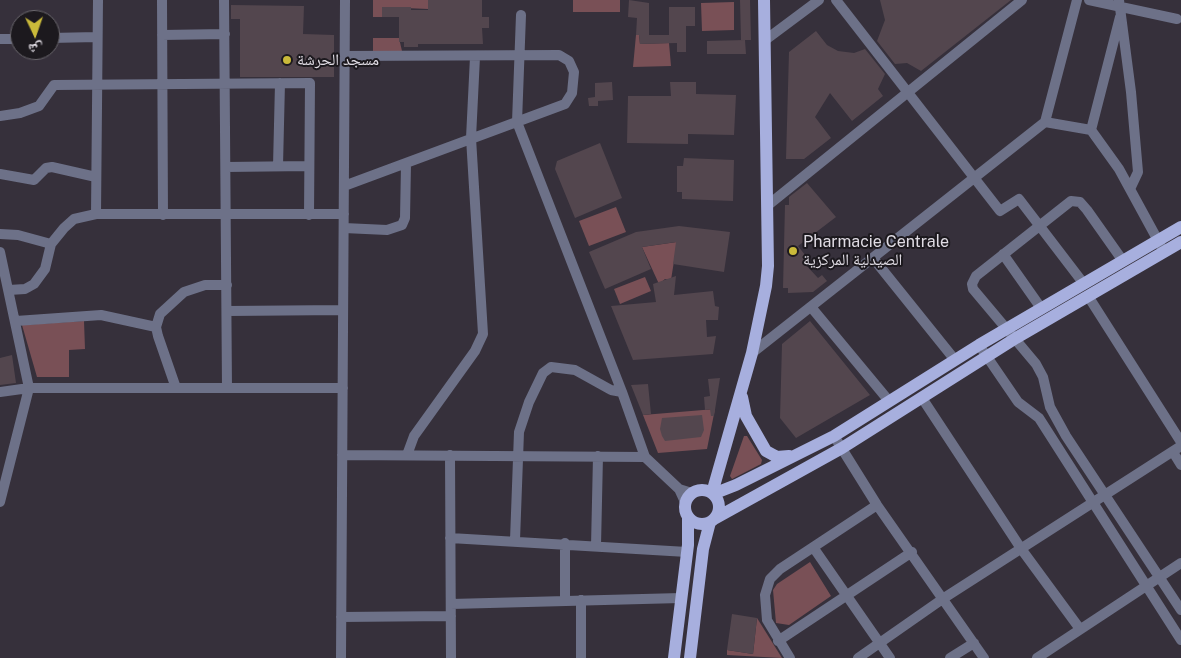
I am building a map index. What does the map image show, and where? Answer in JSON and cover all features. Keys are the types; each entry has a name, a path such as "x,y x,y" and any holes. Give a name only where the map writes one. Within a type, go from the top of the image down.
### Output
{"main road":[{"path":"712,493 752,353 766,286 768,266 764,0"},
{"path":"688,518 696,523 712,520 842,448 986,358 1041,308 1086,290 1123,261 1179,238"},
{"path":"692,495 712,493 736,485 834,436 979,345 1012,333 1161,246"},
{"path":"743,386 743,408 766,451 777,458 784,458 810,448"},
{"path":"674,658 687,552 688,518 686,513 692,495 723,452"},
{"path":"690,658 703,549 712,520 719,509 717,498 712,493"}],"street":[{"path":"96,214 98,0"},
{"path":"162,0 162,215"},
{"path":"224,0 227,388"},
{"path":"341,658 345,0"},
{"path":"764,41 819,0"},
{"path":"836,0 1000,211 1019,198 1040,224 1086,290 1178,447 1181,465"},
{"path":"767,206 1022,0"},
{"path":"752,353 1045,122 1077,0"},
{"path":"1089,0 1177,19"},
{"path":"1092,130 1120,7"},
{"path":"1120,7 1138,172 1130,189"},
{"path":"521,15 517,122 622,392 645,457 679,489 692,495"},
{"path":"162,36 225,34"},
{"path":"60,38 97,37"},
{"path":"344,186 568,102 572,93 574,72 569,61 559,56 345,56"},
{"path":"406,455 414,436 475,351 483,334 471,138 475,57"},
{"path":"0,116 20,113 39,106 54,85 310,83 309,215"},
{"path":"278,166 280,84"},
{"path":"1045,122 1092,130 1119,169 1161,246"},
{"path":"344,228 387,230 402,225 404,218 406,164"},
{"path":"226,167 309,166"},
{"path":"0,174 34,180 46,168 52,167 96,177"},
{"path":"1123,261 1080,202 1075,200 1066,204 976,276 972,284 975,292 1029,354 1043,377 1048,401 1066,436 1104,496 1161,577 1181,610"},
{"path":"9,290 25,289 34,284 45,269 51,244 74,219 96,214 344,214"},
{"path":"0,234 18,235 51,244"},
{"path":"0,252 29,388 0,502"},
{"path":"1003,254 1041,308"},
{"path":"874,258 955,360"},
{"path":"176,388 156,327 160,314 184,292 206,285 227,285"},
{"path":"811,307 890,401"},
{"path":"227,311 343,310"},
{"path":"16,321 101,315 156,327"},
{"path":"979,345 986,358 1018,402 1039,418 1181,640"},
{"path":"515,540 518,455 522,420 537,383 544,373 551,368 576,370 610,390 622,392"},
{"path":"0,392 29,388 343,388"},
{"path":"922,398 1022,550 1080,629"},
{"path":"1030,412 1048,401"},
{"path":"834,436 877,505 912,552 984,658"},
{"path":"858,658 944,598 1022,550 1178,447"},
{"path":"342,455 450,454 645,457"},
{"path":"450,454 451,658"},
{"path":"596,546 598,456"},
{"path":"790,658 767,620 765,607 766,586 780,569 877,505"},
{"path":"450,538 515,540 687,552"},
{"path":"565,543 566,601"},
{"path":"813,547 890,658"},
{"path":"778,641 912,552"},
{"path":"1037,658 1181,563"},
{"path":"451,604 681,598"},
{"path":"580,600 581,658"},
{"path":"342,617 451,616"},
{"path":"950,658 974,643"}],"shaded area":[{"path":"373,0 428,0 428,9 383,7 382,17 373,17"},
{"path":"573,0 620,0 620,12 573,12"},
{"path":"734,2 734,30 702,31 701,3"},
{"path":"636,35 639,35 640,44 669,43 671,66 633,67"},
{"path":"373,38 399,38 402,51 373,51"},
{"path":"616,207 626,232 589,246 579,221"},
{"path":"677,242 671,280 665,279 659,284 642,247"},
{"path":"645,277 651,291 620,304 614,289"},
{"path":"84,321 85,349 69,350 69,377 37,377 22,325"},
{"path":"715,409 707,449 658,453 643,415"},
{"path":"744,436 747,436 762,460 761,464 732,479 730,476"},
{"path":"810,562 831,596 789,625 776,623 773,590 777,584"},
{"path":"757,618 782,658 727,655 727,650 753,654"}],"building":[{"path":"428,0 482,0 482,17 489,17 489,28 482,28 483,44 418,44 418,47 404,47 404,42 399,42 399,17 382,17 382,7 411,7 411,10 428,10"},
{"path":"629,0 649,3 649,35 669,35 669,7 695,7 695,26 686,26 686,52 677,52 677,43 640,44 639,35 636,35 637,18 628,17"},
{"path":"740,0 750,0 751,40 741,40"},
{"path":"880,0 1011,0 921,71 907,63 895,64 877,41 885,20"},
{"name":"مسجد الحرشة","path":"231,5 304,6 303,34 334,35 334,77 240,77 240,19 231,19"},
{"path":"816,31 827,45 838,51 854,53 865,49 885,74 878,89 883,96 852,121 830,93 815,117 831,138 804,159 786,159 789,52"},
{"path":"745,40 746,54 707,54 707,41"},
{"path":"612,82 613,100 598,101 598,106 589,106 588,98 595,97 595,83"},
{"path":"670,82 696,82 696,94 736,95 734,135 688,134 688,144 627,143 628,96 671,96"},
{"path":"600,143 622,198 575,218 555,169 557,161"},
{"path":"684,158 734,160 733,201 682,199 682,192 677,192 677,166 683,166"},
{"path":"807,183 836,217 798,246 809,260 805,264 818,278 822,275 827,281 813,292 788,293 788,288 783,288 785,205 789,205 789,197"},
{"path":"679,226 730,232 724,272 673,264 676,242 642,247 651,269 605,289 589,252 636,232"},
{"path":"676,276 674,295 713,291 715,306 719,307 718,320 706,320 707,337 716,336 713,354 633,360 611,306 656,302 653,284"},
{"path":"810,321 870,395 796,438 780,418 782,344"},
{"path":"12,355 16,383 0,385 0,358"},
{"path":"720,378 714,416 711,416 710,409 705,410 704,397 710,396 708,379"},
{"path":"648,384 651,414 643,415 631,385"},
{"path":"702,415 704,430 701,437 665,441 660,429 662,418"},
{"path":"732,614 757,618 753,654 727,650"}],"place":[{"name":"مسجد الحرشة","path":"287,60"},
{"name":"Pharmacie Centrale الصيدلية المركزية","path":"793,251"}]}
